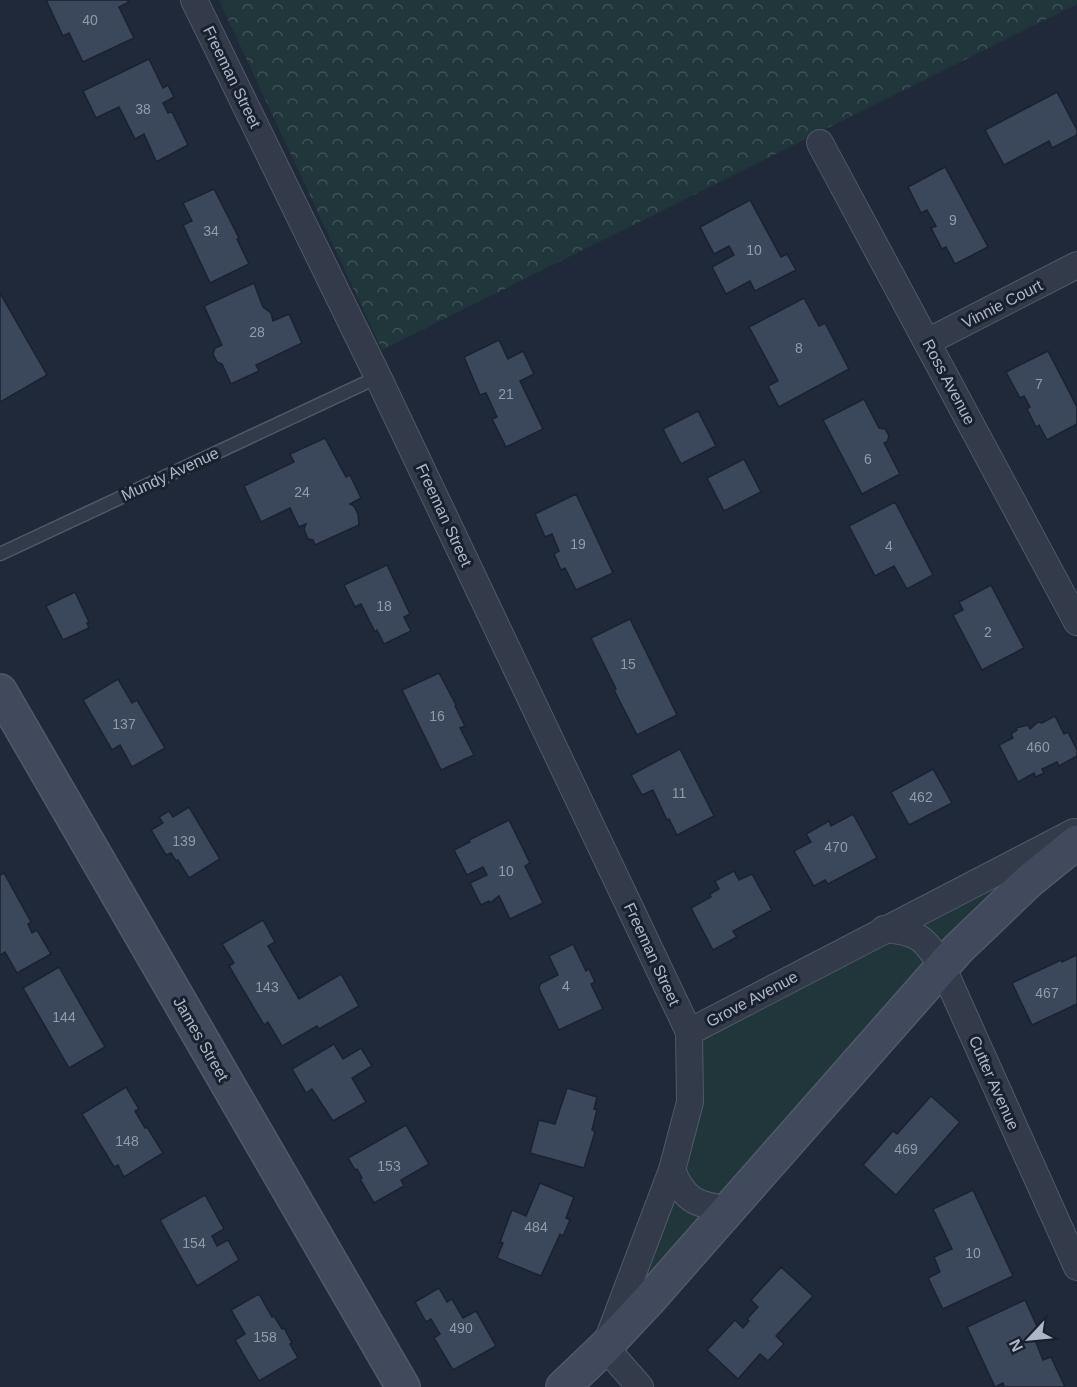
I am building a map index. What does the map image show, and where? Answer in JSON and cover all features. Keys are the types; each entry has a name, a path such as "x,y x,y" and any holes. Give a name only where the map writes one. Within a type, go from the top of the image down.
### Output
{"street":[{"name":"Freeman Street","path":"194,0 378,376 689,1032"},
{"name":"Ross Avenue","path":"820,143 1077,622"},
{"name":"Vinnie Court","path":"927,342 1077,265"},
{"name":"James Street","path":"0,691 403,1387"},
{"name":"Grove Avenue","path":"605,1347 672,1170 690,1102 689,1032 1077,830"},
{"name":"Grove Avenue","path":"563,1387 605,1347 942,966 993,913 1042,869 1077,842"},
{"name":"Cutter Avenue","path":"884,929 903,931 921,938 942,966 1077,1267"},
{"path":"672,1170 677,1182 694,1201 704,1206 727,1209"},
{"path":"605,1347 640,1387"}],"lane":[{"name":"Mundy Avenue","path":"0,554 378,376"}],"green space":[{"path":"219,0 1077,0 1077,4 382,350"},
{"path":"1077,830 605,1347 672,1170 689,1032"}],"building":[{"path":"46,0 127,0 129,2 119,7 134,38 83,62 69,33 63,36"},
{"path":"149,59 163,88 168,85 174,97 163,103 168,113 172,112 188,145 158,161 144,134 135,139 119,107 96,118 83,91"},
{"path":"1057,92 1077,130 1077,135 1052,148 1049,141 1004,165 985,130"},
{"path":"945,167 988,247 955,264 946,247 942,249 931,228 936,226 927,210 921,213 908,187"},
{"path":"214,189 239,238 237,239 249,264 210,283 183,225 192,221 183,203"},
{"path":"750,200 781,257 787,254 796,270 755,291 750,281 726,294 712,267 734,255 729,246 714,254 700,227"},
{"path":"254,283 263,307 271,313 273,321 289,314 302,343 256,365 259,371 231,384 222,364 217,362 213,354 215,348 222,345 204,306"},
{"path":"0,293 47,375 0,402"},
{"path":"804,298 819,326 825,323 849,369 779,407 768,386 778,381 749,327"},
{"path":"499,340 508,359 523,351 534,374 520,381 543,429 506,447 492,419 497,417 486,393 480,395 464,357"},
{"path":"1048,351 1077,407 1077,424 1047,440 1039,425 1036,427 1027,409 1030,407 1024,396 1020,398 1006,372"},
{"path":"864,399 879,428 885,429 889,436 887,442 884,443 900,474 862,494 823,420"},
{"path":"698,411 716,446 681,464 663,429"},
{"path":"325,438 346,477 350,475 361,498 350,504 354,506 358,514 359,525 315,545 313,540 308,539 304,529 306,524 299,527 290,508 261,522 244,486 294,462 290,454"},
{"path":"744,459 761,492 724,511 707,478"},
{"path":"576,494 613,573 576,590 565,568 561,570 554,554 559,551 552,534 545,537 535,514"},
{"path":"895,502 933,575 907,589 894,566 875,576 849,526"},
{"path":"387,565 410,614 404,617 411,631 384,644 377,630 375,632 361,604 355,607 344,585"},
{"path":"991,585 1024,648 982,670 953,615 963,610 959,602"},
{"path":"75,592 89,622 87,623 89,628 63,640 46,606"},
{"path":"630,619 677,715 637,735 591,638"},
{"path":"439,673 465,726 460,728 474,755 441,770 402,690"},
{"path":"118,679 132,703 137,700 165,748 132,767 120,745 112,750 83,700"},
{"path":"1055,716 1064,734 1068,732 1077,750 1077,756 1059,766 1057,762 1042,769 1044,773 1036,777 1034,773 1018,782 999,745 1013,738 1011,734 1017,730 1016,728 1028,725 1030,729 1038,722 1042,723"},
{"path":"680,749 714,816 677,835 653,790 642,795 631,775"},
{"path":"933,769 952,803 909,825 891,792"},
{"path":"189,807 220,859 189,878 171,853 166,855 151,830 163,823 159,817 169,811 173,817"},
{"path":"853,814 877,858 828,884 825,880 814,886 794,851 811,842 806,834 829,821 831,826"},
{"path":"509,820 530,863 525,866 543,903 510,919 499,896 490,903 489,901 481,905 470,883 487,875 483,867 467,875 454,850"},
{"path":"734,871 739,880 752,874 772,910 733,931 737,937 713,950 691,908 711,897 710,894 719,889 715,881"},
{"path":"4,873 31,922 28,924 32,933 37,930 51,954 17,973 5,952 0,955 0,875"},
{"path":"263,920 275,942 268,946 299,999 341,974 359,1006 319,1029 317,1026 282,1046 268,1022 264,1025 229,966 234,963 222,944"},
{"path":"573,944 586,971 589,969 595,982 591,984 603,1009 559,1030 539,989 540,984 558,975 549,956"},
{"path":"1077,955 1077,1004 1032,1025 1012,983"},
{"path":"59,967 105,1047 69,1068 23,988"},
{"path":"334,1044 343,1059 361,1048 372,1066 352,1078 366,1102 333,1121 312,1089 306,1093 292,1069"},
{"path":"126,1087 139,1109 135,1111 163,1153 124,1177 118,1165 114,1167 82,1114"},
{"path":"567,1088 597,1097 594,1109 597,1110 592,1130 595,1132 584,1168 530,1153 539,1120 555,1124"},
{"path":"931,1096 960,1122 896,1195 863,1165 893,1131 897,1134"},
{"path":"406,1125 429,1164 401,1180 404,1186 374,1203 357,1169 355,1170 348,1158"},
{"path":"540,1183 574,1197 566,1218 570,1220 563,1236 560,1234 541,1276 497,1258 503,1243 500,1242 512,1210 526,1216"},
{"path":"973,1190 1013,1276 943,1309 928,1278 940,1272 934,1257 952,1249 933,1209"},
{"path":"205,1195 224,1229 212,1236 217,1246 228,1240 239,1260 197,1286 160,1220"},
{"path":"781,1267 813,1296 776,1336 784,1344 768,1361 760,1354 738,1379 707,1350 735,1320 743,1328 749,1321 747,1319 758,1307 751,1300"},
{"path":"439,1288 447,1302 452,1299 463,1318 476,1311 496,1346 453,1370 434,1338 440,1334 431,1319 426,1322 415,1302"},
{"path":"259,1294 272,1317 274,1316 282,1329 284,1328 298,1358 259,1381 235,1340 245,1334 231,1310"},
{"path":"1025,1300 1042,1337 1035,1340 1043,1360 1051,1357 1065,1387 1004,1387 1003,1383 995,1387 967,1327"}]}
